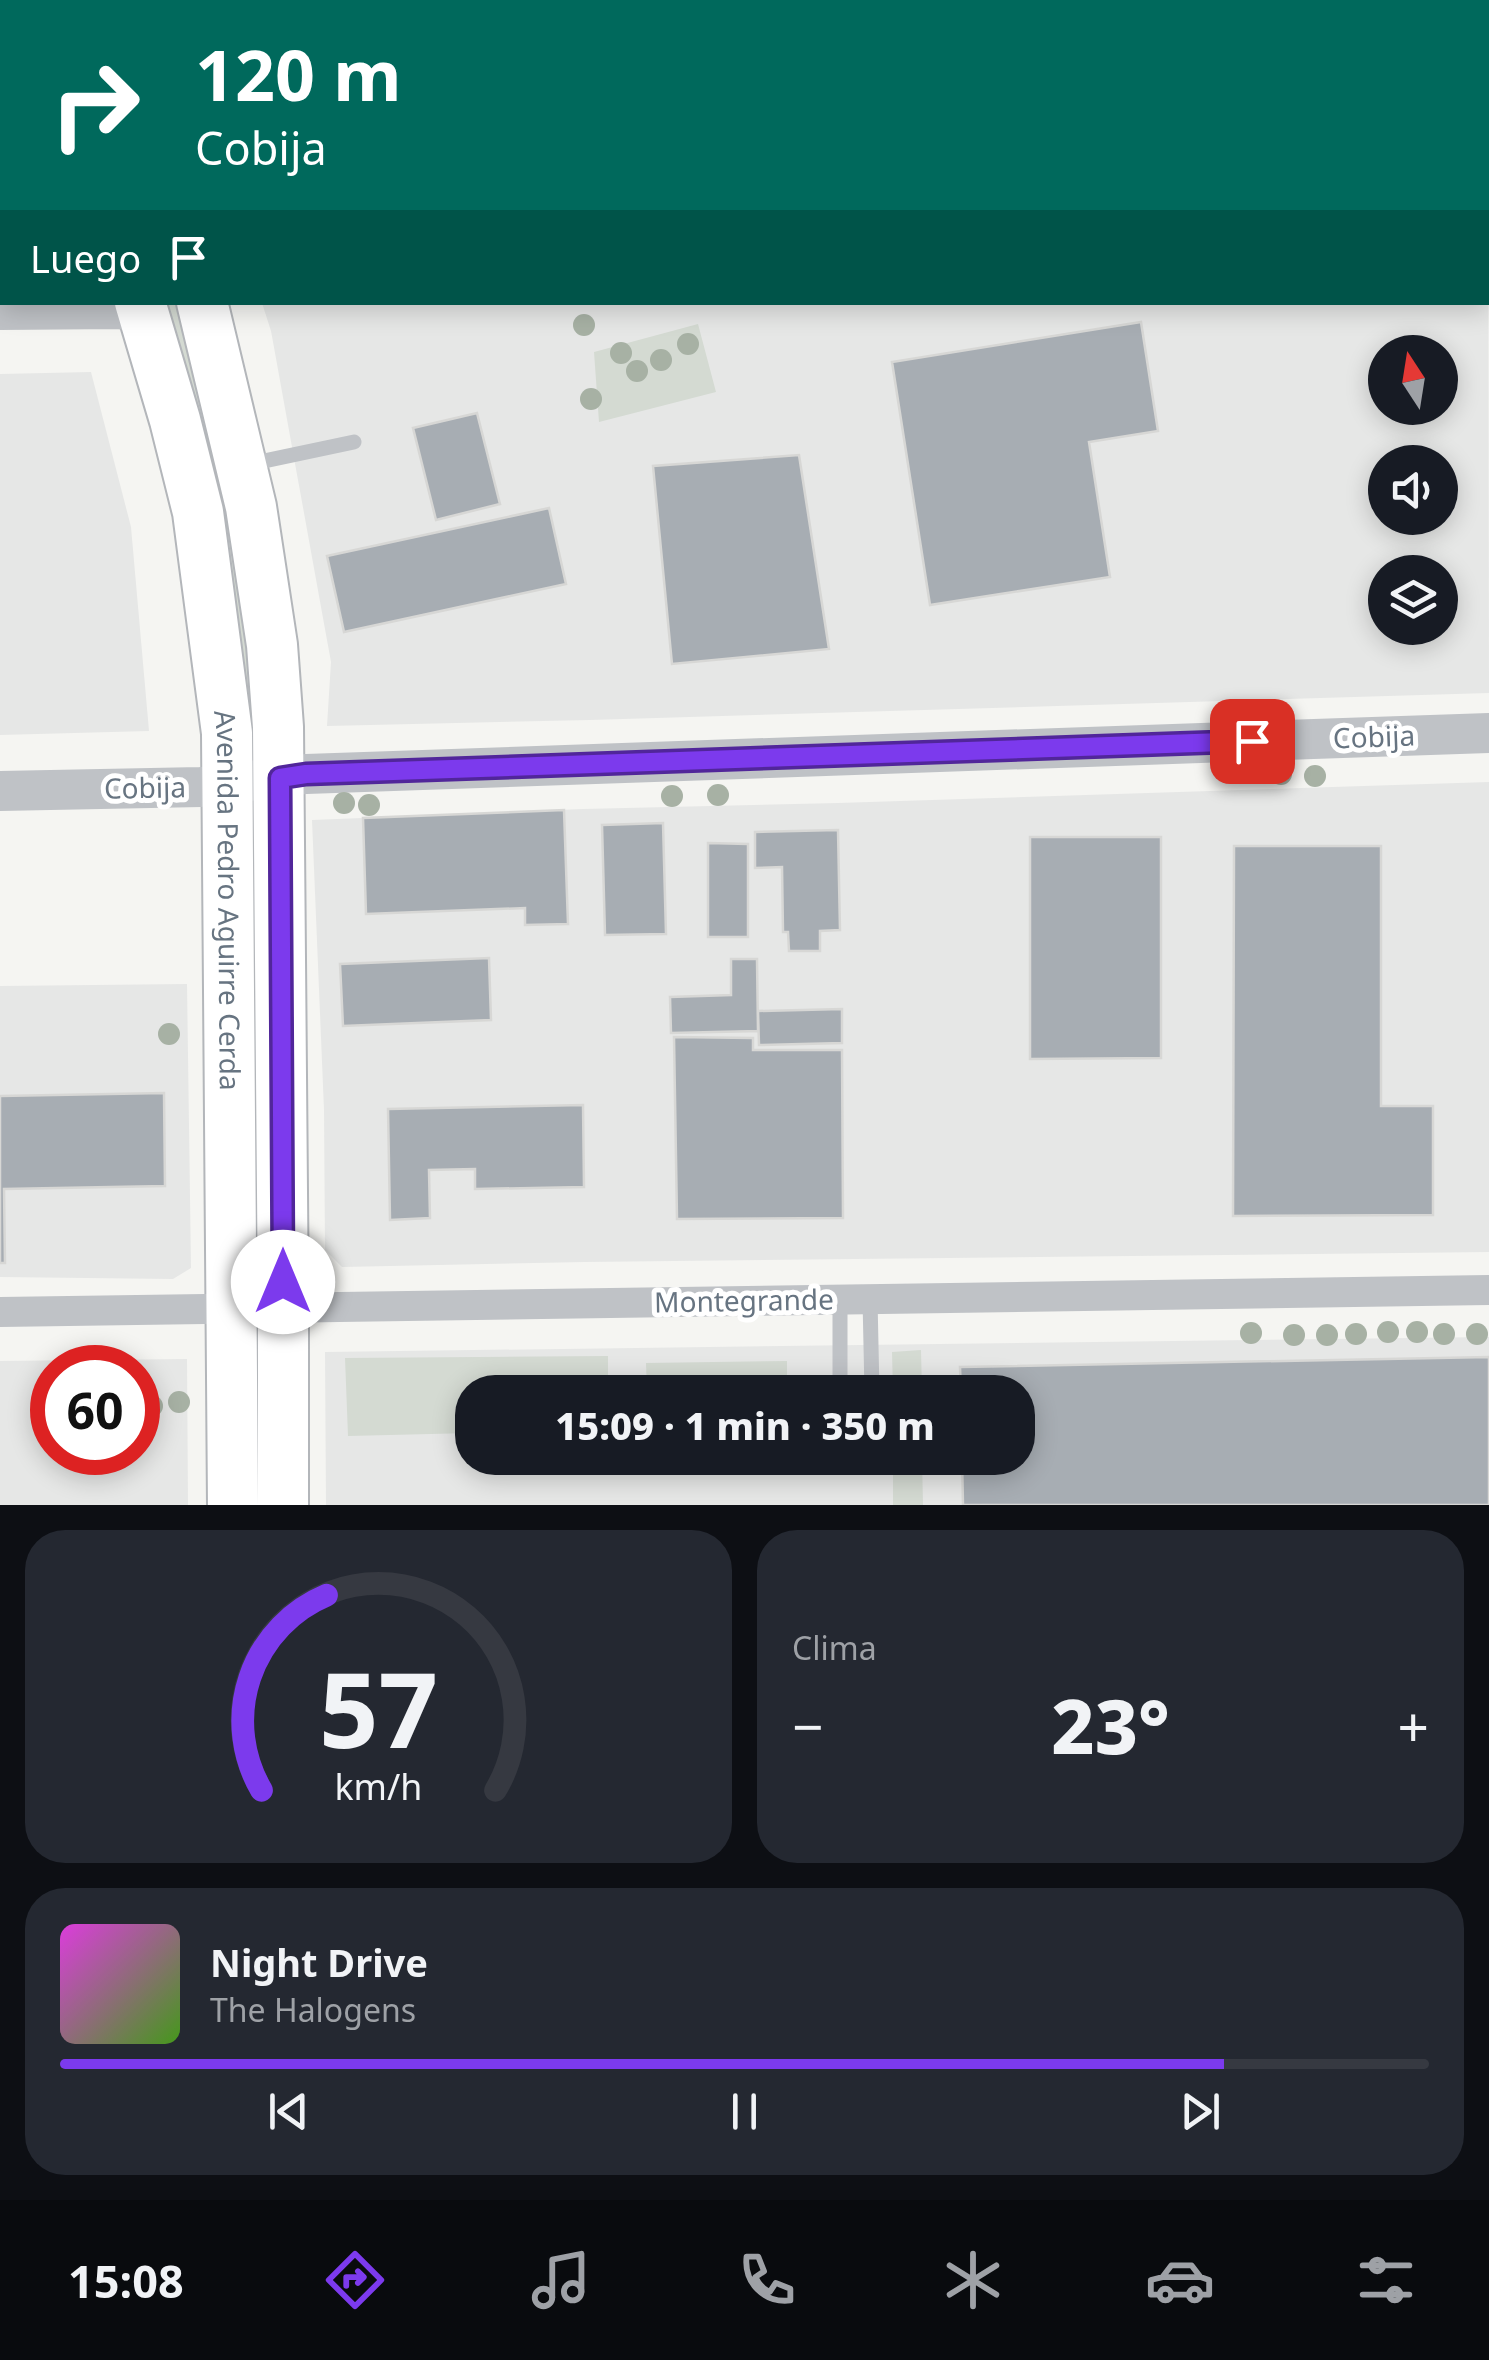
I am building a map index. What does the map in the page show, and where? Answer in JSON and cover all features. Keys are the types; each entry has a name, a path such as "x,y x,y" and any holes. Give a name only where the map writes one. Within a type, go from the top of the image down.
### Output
{"main road":[{"name":"Avenida Pedro Aguirre Cerda","path":"203,305 251,507 272,644 280,778 283,1505"},
{"name":"Avenida Pedro Aguirre Cerda","path":"142,310 198,512 227,733 234,1505"}],"street":[{"path":"0,315 118,314 142,310"},
{"name":"Cobija","path":"0,791 201,787 326,773 1489,733"},
{"name":"Montegrande","path":"0,1312 1489,1290"}],"lane":[{"path":"241,466 354,442"},
{"path":"843,1375 855,1299"},
{"path":"855,1299 869,1375"}],"shaded area":[{"path":"155,305 179,305 248,603 255,720 241,722"},
{"path":"263,305 1488,305 1489,693 327,726 331,662 271,331"},
{"path":"698,324 716,392 599,422 594,352"},
{"path":"91,372 131,527 149,731 0,735 0,374"},
{"path":"1489,782 1489,1252 342,1267 325,1250 324,1110 312,820"},
{"path":"187,984 191,1268 173,1279 0,1277 0,986"},
{"path":"1489,1337 1489,1505 326,1505 325,1352"},
{"path":"921,1350 922,1375 893,1375 892,1352"},
{"path":"608,1356 608,1375 455,1375 455,1433 348,1436 345,1358"},
{"path":"160,1359 187,1359 188,1505 0,1505 0,1361 30,1361 30,1475 160,1475"},
{"path":"787,1361 787,1375 646,1375 646,1363"},
{"path":"893,1475 922,1475 923,1505 893,1505"}],"building":[{"path":"1141,322 1158,431 1089,442 1110,577 930,605 892,362"},
{"path":"477,413 500,504 436,520 413,428"},
{"path":"799,455 829,649 672,664 653,466"},
{"path":"549,508 566,584 344,632 327,556"},
{"path":"564,810 568,924 525,925 525,908 366,914 363,818"},
{"path":"663,823 666,934 605,935 602,825"},
{"path":"838,830 840,930 820,931 820,951 789,951 788,932 783,932 782,867 755,868 755,832"},
{"path":"1030,837 1161,837 1161,1058 1030,1059"},
{"path":"708,843 748,844 748,937 708,937"},
{"path":"1234,846 1381,846 1381,1106 1433,1106 1433,1215 1233,1216"},
{"path":"489,958 491,1020 343,1026 340,964"},
{"path":"731,959 757,959 758,1031 671,1033 670,997 731,995"},
{"path":"842,1009 842,1043 759,1045 758,1011"},
{"path":"674,1037 753,1038 753,1050 842,1050 843,1218 677,1219"},
{"path":"164,1093 165,1186 4,1189 5,1263 0,1263 0,1096"},
{"path":"583,1105 584,1187 475,1189 475,1169 429,1170 430,1218 390,1220 388,1109"},
{"path":"1489,1357 1489,1505 963,1505 962,1475 1035,1475 1035,1375 960,1375 960,1367"}],"route":[{"path":"283,1282 280,778 306,774 1252,741"}]}
